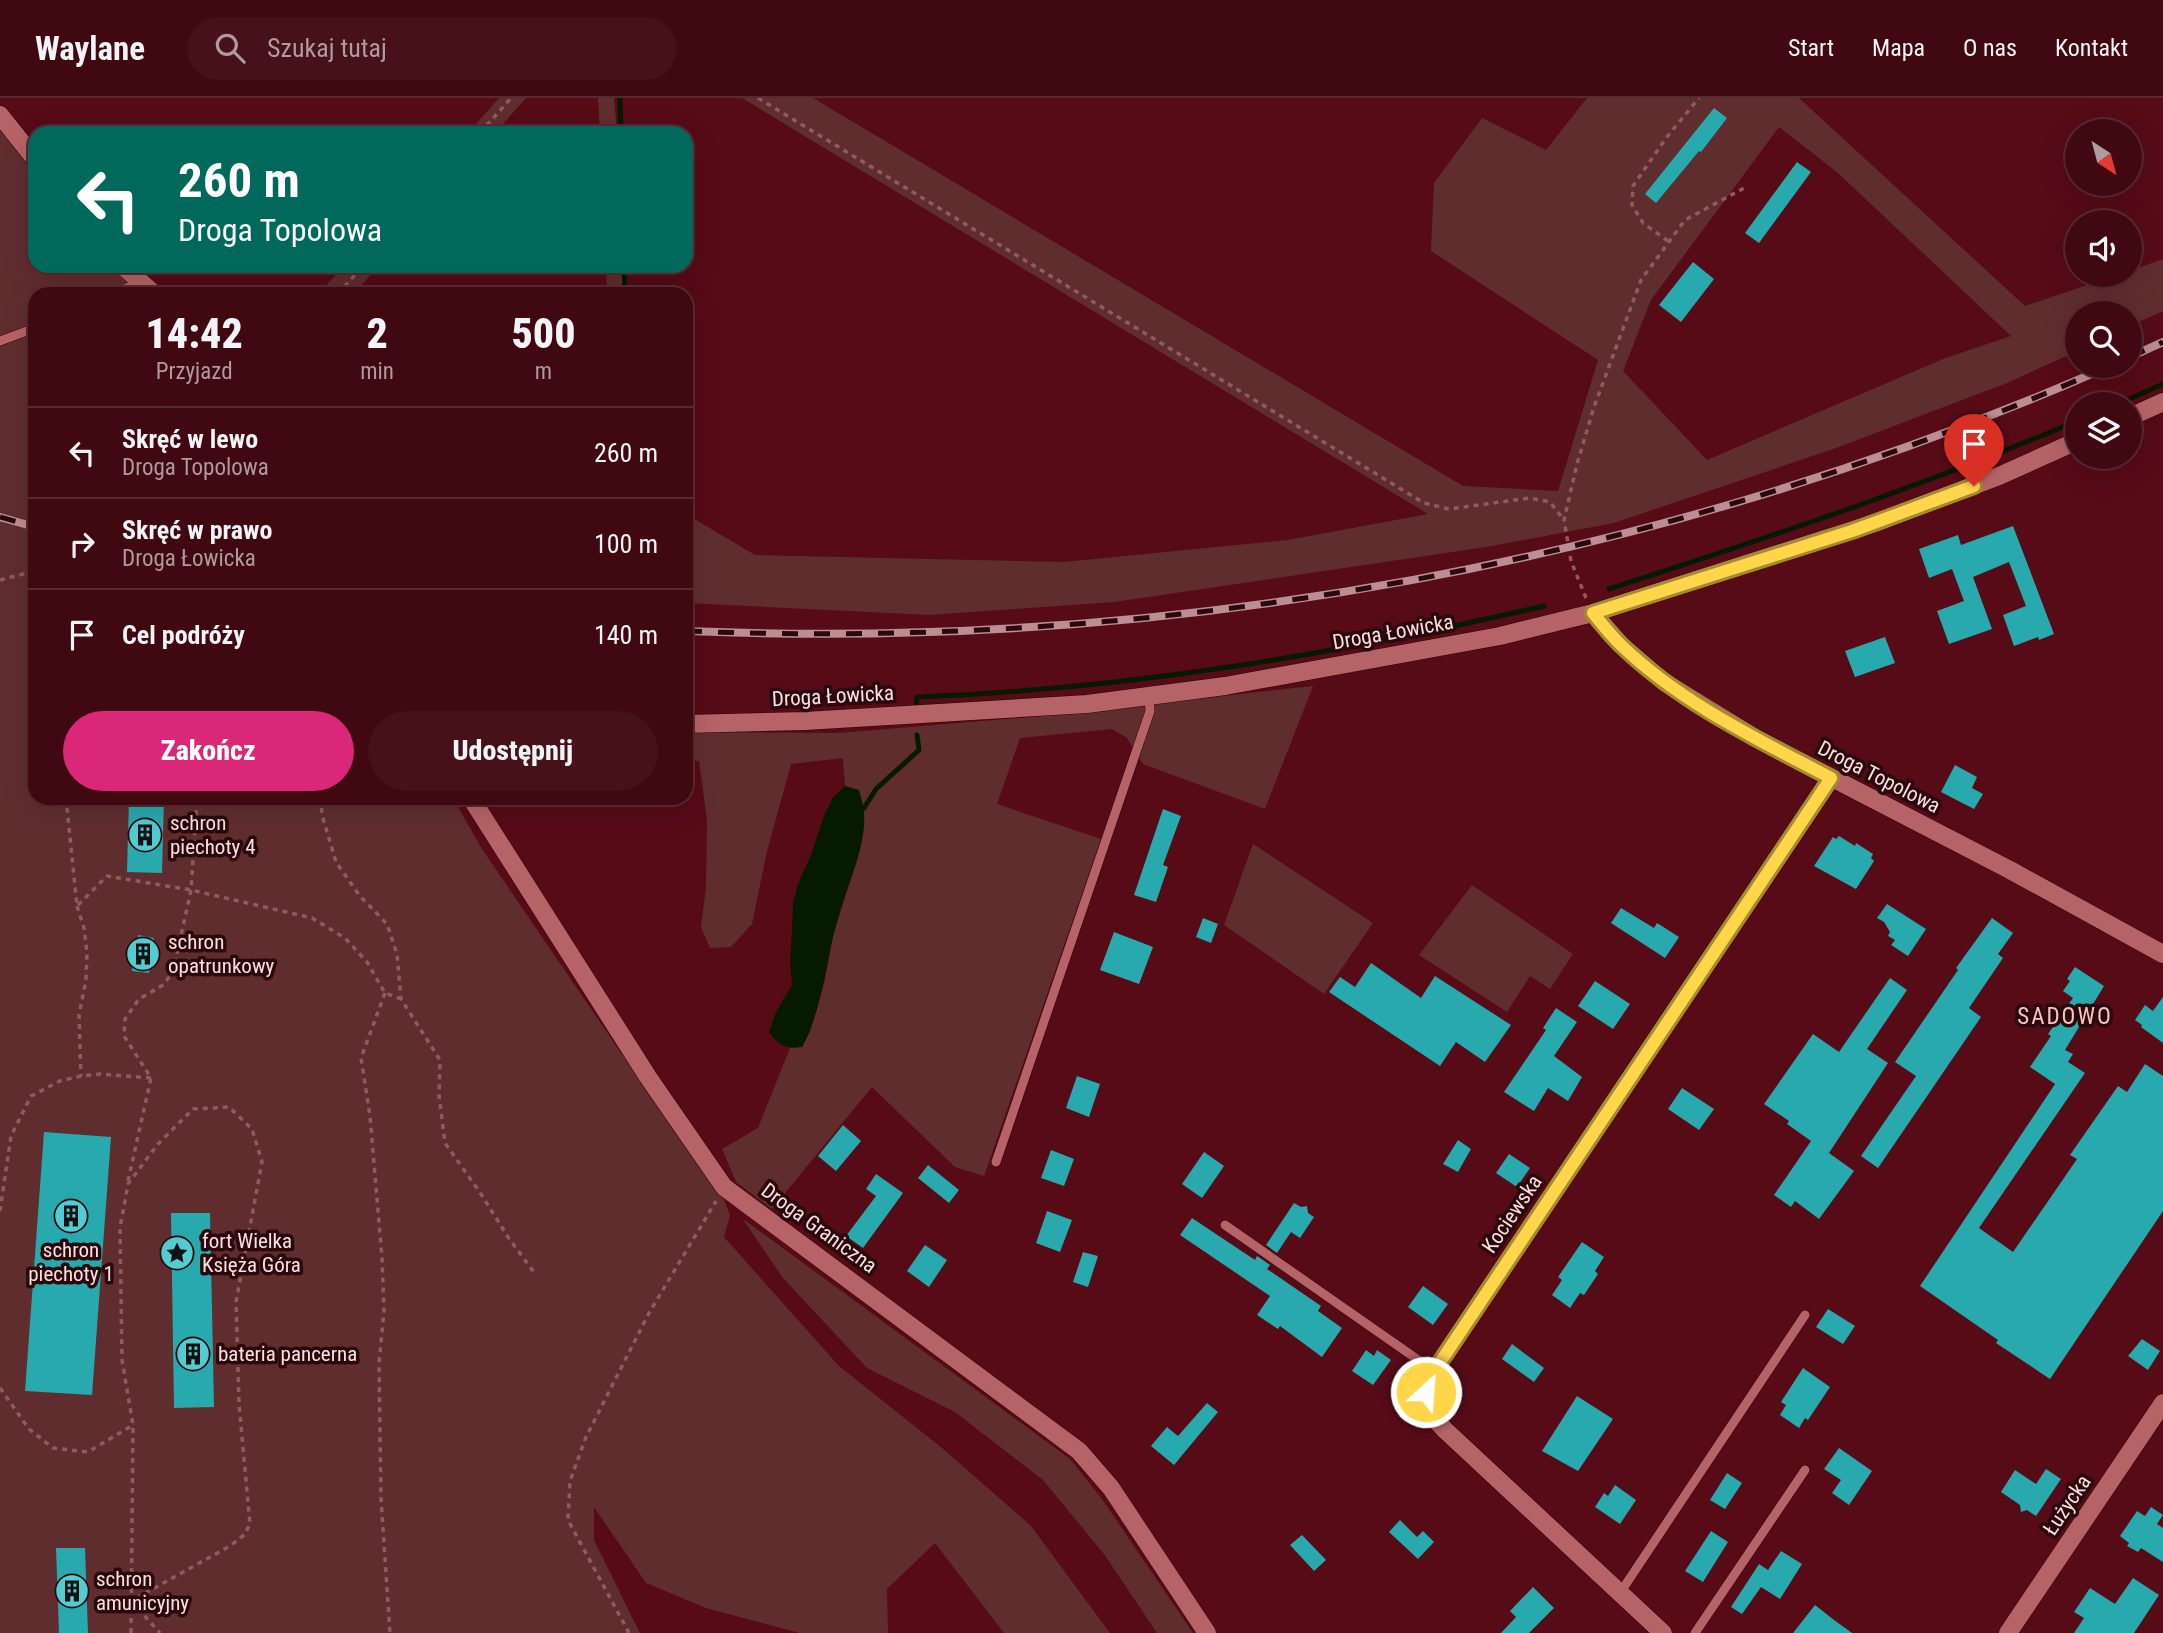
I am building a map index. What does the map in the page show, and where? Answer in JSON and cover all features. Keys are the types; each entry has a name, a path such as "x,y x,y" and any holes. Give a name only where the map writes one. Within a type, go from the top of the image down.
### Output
{"street":[{"path":"0,116 28,150"},
{"path":"131,273 147,287"},
{"path":"2142,412 2163,402"},
{"name":"Droga Łowicka","path":"693,724 805,721 1073,704 1225,686 1487,638 1593,613 1875,523 1999,476 2065,446"},
{"name":"Droga Topolowa","path":"1593,613 1621,645 1664,682 1755,738 2010,870 2163,954"},
{"name":"Kociewska","path":"1663,1633 1434,1418 1425,1403 1426,1392 1434,1371 1831,778"},
{"name":"Droga Graniczna","path":"475,805 641,1066 724,1187 1079,1451 1111,1488 1208,1633"},
{"name":"Łużycka","path":"2008,1633 2163,1403"}],"lane":[{"path":"0,341 28,331"},
{"path":"996,1162 1150,711 1149,695"},
{"path":"1225,1226 1434,1371"},
{"path":"1620,1593 1805,1315"},
{"path":"1695,1633 1805,1470"}],"path":[{"path":"486,126 511,98"},
{"path":"758,98 1424,503 1449,509 1530,498 1550,502 1564,520"},
{"path":"1668,241 1643,223 1632,205 1633,186 1666,138 1699,98"},
{"path":"1593,613 1571,561 1564,520 1577,464 1613,352 1641,280 1668,241 1685,220 1746,187"},
{"path":"344,287 356,273"},
{"path":"0,580 28,573"},
{"path":"67,805 77,906 84,928 87,953 86,980 79,1014 81,1076"},
{"path":"131,1633 133,1425 122,1347 120,1228 151,1078 124,1036 125,1019 139,999 163,985 173,972 191,890 197,805"},
{"path":"321,805 336,862 359,895 387,924 397,954 401,999 440,1060 439,1095 445,1143 536,1275"},
{"path":"77,906 107,876 191,890 312,918 345,938 367,962 385,993 401,999"},
{"path":"385,993 360,1058 370,1116 382,1258 384,1311 379,1363 382,1499 390,1633"},
{"path":"0,1211 11,1136 31,1096 60,1081 81,1076 100,1074 151,1078"},
{"path":"128,1184 158,1144 193,1109 229,1107 252,1129 262,1161 236,1303 239,1404 250,1524 244,1535 230,1546 131,1601"},
{"path":"629,1633 568,1520 570,1481 586,1437 649,1313 724,1187"},
{"path":"0,1388 29,1429 53,1448 88,1452 133,1425"},
{"path":"131,1601 160,1633"}],"shaded area":[{"path":"499,98 526,98 501,126 474,126"},
{"path":"598,98 614,98 616,126 600,126"},
{"path":"742,98 813,98 1463,486 1558,491 1598,360 1431,251 1434,183 1482,118 1546,150 1587,98 1799,98 2025,306 2081,287 2142,287 2142,267 2163,259 2163,311 2142,321 2142,301 2065,301 2065,356 2007,383 1836,448 1614,523 1486,547 1114,602 929,615 693,603 693,518 755,555 1064,562 1288,540 1428,514","holes":["1779,127 1838,173 2011,336 1943,359 1707,460 1623,371 1651,300"]},
{"path":"0,128 28,163 28,273 118,273 131,287 28,287 28,805 457,805 482,849 619,1050 689,1146 708,1161 730,1215 724,1237 839,1366 942,1448 1031,1526 1110,1633 1004,1633 935,1543 887,1589 888,1633 800,1633 706,1608 646,1583 594,1507 594,1540 640,1633 0,1633"},
{"path":"338,273 372,273 360,287 324,287"},
{"path":"606,273 626,273 626,287 607,287"},
{"path":"1313,686 1265,809 1143,764 1127,738 1112,729 1020,738 997,804 1101,839 984,1176 955,1167 872,1087 772,1209 736,1182 722,1149 758,1128 790,1048 802,1047 810,1032 825,980 833,936 858,855 859,790 845,786 843,758 791,764 767,851 752,924 731,947 710,948 701,927 706,888 707,821 699,761 693,761 693,732 839,733 1031,717"},
{"path":"845,786 859,790 862,799 864,822 860,851 837,922 815,1017 802,1047 787,1047 769,1032 776,1012 792,985 790,963 793,903 824,816 833,797"},
{"path":"1253,844 1373,923 1324,994 1224,925"},
{"path":"1472,885 1573,954 1550,989 1530,976 1507,1012 1419,955"},
{"path":"742,1218 1070,1459 1102,1499 1193,1633 1157,1633 1104,1554 1043,1480 955,1412 867,1368 783,1278"}],"building":[{"path":"1714,108 1727,118 1656,203 1645,194"},
{"path":"1797,162 1811,172 1759,243 1745,233"},
{"path":"1693,262 1714,279 1681,322 1659,305"},
{"path":"2013,526 2054,634 2014,646 2003,615 2026,606 2009,562 1973,577 1992,629 1949,644 1937,611 1964,601 1952,569 1929,578 1919,549 1958,535 1961,545"},
{"path":"1885,637 1895,663 1855,677 1845,651"},
{"path":"1955,765 1977,777 1972,788 1983,794 1974,809 1941,792"},
{"name":"schron piechoty 4","path":"129,805 164,805 162,873 127,872"},
{"path":"1163,809 1181,816 1163,865 1168,867 1156,902 1134,895"},
{"path":"1839,836 1873,854 1871,858 1874,861 1856,889 1814,866 1833,837 1836,839"},
{"path":"1887,904 1926,929 1908,956 1891,945 1895,940 1888,936 1890,932 1884,922 1877,918"},
{"path":"1621,908 1654,928 1657,923 1679,937 1665,958 1611,923"},
{"path":"1203,918 1218,924 1211,943 1196,937"},
{"path":"1992,918 2013,933 1998,954 2003,958 1969,1008 1981,1017 1878,1168 1861,1156 1916,1076 1895,1062"},
{"path":"1114,932 1153,947 1139,984 1100,970"},
{"name":"schron opatrunkowy","path":"138,935 154,938 149,973 132,971"},
{"path":"1371,963 1421,998 1435,976 1511,1025 1485,1062 1456,1042 1440,1066 1329,992 1340,977 1355,987"},
{"path":"2075,967 2104,986 2065,1050 2073,1054 2068,1062 2085,1073 1979,1228 2013,1252 2077,1159 2070,1155 2118,1086 2127,1092 2145,1064 2163,1076 2163,1211 2050,1379 1996,1343 1998,1340 1920,1286 2055,1084 2030,1067 2051,1036 2048,1034 2073,998 2063,991"},
{"path":"1890,978 1907,990 1867,1049 1888,1063 1829,1153 1854,1171 1819,1219 1795,1201 1791,1207 1774,1195 1811,1141 1787,1124 1789,1121 1764,1104 1813,1034 1839,1052"},
{"path":"1595,981 1630,1004 1613,1029 1578,1006"},
{"path":"2163,997 2163,1043 2135,1020 2145,1005 2153,1011"},
{"path":"1556,1008 1577,1022 1554,1056 1582,1077 1568,1101 1548,1088 1534,1111 1504,1092 1546,1030 1543,1028"},
{"path":"1077,1076 1100,1084 1089,1117 1066,1108"},
{"path":"1682,1088 1714,1109 1699,1130 1668,1109"},
{"path":"843,1125 861,1141 836,1171 818,1156"},
{"name":"schron piechoty 1","path":"44,1132 111,1137 92,1395 25,1391"},
{"path":"1458,1140 1471,1149 1458,1172 1443,1164"},
{"path":"1051,1150 1074,1159 1064,1186 1041,1178"},
{"path":"1204,1152 1224,1166 1202,1198 1182,1184"},
{"path":"1509,1154 1530,1168 1517,1187 1496,1173"},
{"path":"928,1165 959,1190 949,1203 918,1178"},
{"path":"876,1174 903,1193 863,1248 846,1236 876,1196 866,1189"},
{"path":"1294,1203 1301,1207 1307,1206 1308,1213 1314,1217 1300,1238 1291,1232 1277,1253 1266,1245"},
{"path":"1047,1211 1072,1220 1060,1252 1036,1243"},
{"name":"bateria pancerna","path":"171,1213 210,1213 214,1407 174,1408"},
{"path":"1192,1218 1255,1260 1257,1256 1270,1265 1267,1269 1321,1306 1318,1311 1342,1328 1322,1357 1280,1326 1278,1329 1257,1315 1270,1296 1180,1235"},
{"path":"1582,1242 1604,1257 1595,1271 1598,1274 1584,1295 1580,1293 1570,1308 1552,1295 1562,1280 1558,1277"},
{"path":"925,1245 947,1260 929,1287 907,1271"},
{"path":"1083,1252 1098,1256 1088,1287 1073,1282"},
{"path":"1423,1286 1448,1304 1433,1325 1408,1307"},
{"path":"1828,1309 1855,1326 1843,1344 1816,1327"},
{"path":"2142,1339 2160,1351 2148,1370 2128,1356"},
{"path":"1512,1344 1544,1368 1534,1382 1502,1359"},
{"path":"1366,1350 1374,1356 1377,1350 1391,1360 1373,1385 1352,1371"},
{"path":"1803,1368 1830,1387 1808,1420 1805,1418 1799,1428 1780,1415 1786,1405 1781,1402"},
{"path":"1577,1396 1613,1419 1578,1471 1542,1451"},
{"path":"1207,1403 1218,1412 1174,1465 1151,1446 1167,1427 1178,1436"},
{"path":"1839,1448 1872,1471 1849,1505 1832,1493 1841,1480 1824,1469"},
{"path":"2046,1469 2061,1479 2036,1516 2027,1510 2021,1512 2020,1505 2001,1492 2015,1470 2036,1484"},
{"path":"1727,1473 1742,1483 1725,1509 1710,1500"},
{"path":"1615,1485 1636,1500 1620,1524 1595,1507 1604,1493 1608,1496"},
{"path":"2151,1507 2163,1515 2157,1524 2163,1528 2163,1562 2141,1548 2138,1552 2127,1546 2129,1543 2120,1536 2137,1511 2145,1516"},
{"path":"1400,1520 1417,1537 1423,1531 1434,1542 1418,1559 1389,1532"},
{"path":"1711,1531 1728,1542 1703,1582 1685,1571"},
{"path":"1302,1535 1326,1560 1314,1571 1290,1545"},
{"name":"schron amunicyjny","path":"56,1548 85,1548 88,1633 59,1633"},
{"path":"1781,1551 1802,1564 1780,1599 1761,1587 1742,1614 1731,1607 1759,1564 1768,1570"},
{"path":"2133,1578 2159,1595 2134,1633 2074,1633 2084,1618 2074,1612 2090,1588 2115,1604"},
{"path":"1533,1587 1554,1608 1529,1633 1501,1633 1516,1617 1510,1611"},
{"path":"1815,1605 1834,1620 1852,1633 1793,1633"}],"waterway":[{"path":"620,98 621,126"},
{"path":"624,273 625,287"},
{"path":"2142,393 2163,384"},
{"path":"1609,589 1845,510 1961,468 2065,426"},
{"path":"916,710 917,697 1076,686 1233,666 1311,654 1544,606"},
{"path":"864,808 876,789 919,750 917,735"}],"railway":[{"path":"2142,352 2163,342"},
{"path":"693,631 869,633 1052,626 1233,608 1413,580 1591,542 1767,493 1940,435 2080,378"},
{"path":"0,517 28,525"}],"place":[{"name":"schron piechoty 4","path":"145,835"},
{"name":"schron opatrunkowy","path":"143,954"},
{"name":"schron piechoty 1","path":"71,1216"},
{"name":"fort Wielka Księża Góra","path":"177,1253"},
{"name":"bateria pancerna","path":"193,1354"},
{"name":"schron amunicyjny","path":"72,1591"}],"district":[{"name":"SADOWO","path":"2065,1016"}],"route":[{"path":"1426,1392 1431,1376 1831,778 1755,738 1664,682 1621,645 1593,613 1738,569 1974,486"}]}
